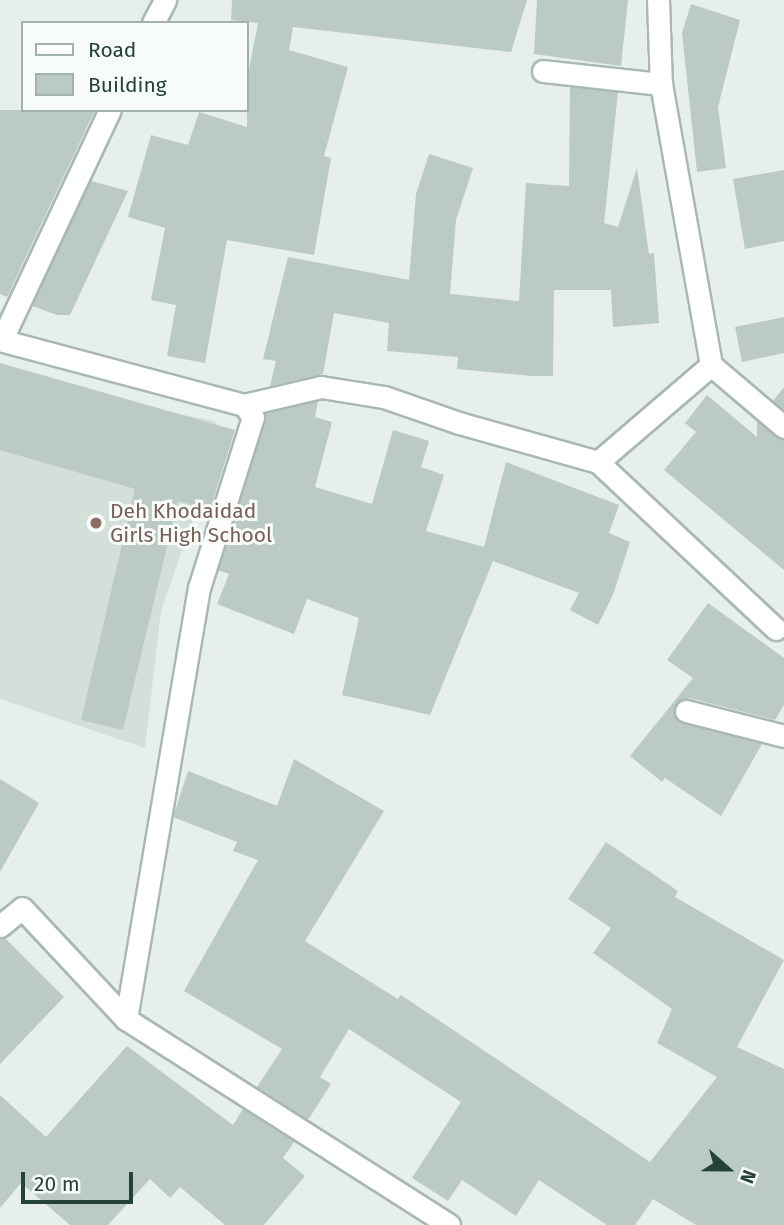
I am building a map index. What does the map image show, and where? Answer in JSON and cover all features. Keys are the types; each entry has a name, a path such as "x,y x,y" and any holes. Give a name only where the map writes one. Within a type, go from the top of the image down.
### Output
{"street":[{"path":"154,21 165,0"},
{"path":"658,0 661,84 711,365 784,427"},
{"path":"542,71 661,84"},
{"path":"109,112 1,339 244,405 321,387 372,395 598,462 776,629"},
{"path":"598,462 711,365"},
{"path":"126,1019 199,588 253,416 244,405"},
{"path":"686,711 784,736"},
{"path":"0,926 22,908 126,1019 449,1225"}],"shaded area":[{"name":"Deh Khodaidad Girls High School","path":"0,379 215,421 222,434 161,611 145,748 0,699"}],"building":[{"path":"232,0 527,0 511,52 293,27 289,50 348,67 324,156 331,158 314,255 227,240 205,363 167,356 176,305 151,300 165,228 128,217 151,135 188,145 199,112 247,127 248,75 258,23 231,20"},
{"path":"537,0 628,0 621,66 534,54"},
{"path":"691,4 740,20 718,107 726,168 697,172 682,33"},
{"path":"570,87 618,92 604,223 618,227 637,168 649,254 654,253 659,323 613,327 611,290 554,290 553,376 532,376 457,369 458,357 387,351 389,323 334,313 323,374 270,386 276,361 263,359 288,257 409,280 416,194 429,154 473,168 456,220 450,294 519,301 526,183 569,186"},
{"path":"0,110 94,112 7,297 0,294"},
{"path":"784,170 784,241 745,249 733,179"},
{"path":"91,181 128,191 70,315 57,315 32,306"},
{"path":"784,317 784,353 742,362 735,327"},
{"path":"0,363 235,430 210,510 178,501 123,730 81,720 135,489 0,450"},
{"path":"784,387 784,410 773,401"},
{"path":"707,395 757,437 757,421 784,440 784,570 664,470 696,432 685,423"},
{"path":"318,401 315,417 332,422 315,487 372,504 393,430 429,441 421,467 444,475 426,531 484,547 506,462 619,505 609,533 630,542 613,595 598,625 570,610 579,593 493,561 430,715 342,695 359,618 307,599 294,634 217,604 229,574 218,570 265,413"},
{"path":"708,603 784,658 784,705 775,720 689,698 674,707 674,715 682,723 762,744 721,816 665,778 662,782 630,756 693,678 667,660"},
{"path":"294,759 384,811 305,941 398,999 401,995 650,1162 717,1077 657,1043 672,1009 593,953 611,928 568,899 606,842 678,891 675,897 784,960 737,1047 784,1069 784,1225 696,1225 653,1199 635,1225 607,1225 539,1180 516,1216 462,1180 448,1201 412,1178 461,1102 349,1029 320,1077 331,1084 308,1120 257,1087 282,1049 184,991 258,860 233,851 237,842 173,817 188,771 277,806"},
{"path":"0,779 39,803 0,872"},
{"path":"5,938 64,997 0,1064 0,939"},
{"path":"127,1046 233,1125 243,1109 294,1142 283,1158 305,1176 264,1225 225,1225 180,1187 170,1198 150,1179 108,1225 70,1225 21,1183 0,1208 0,1095 46,1137"}],"place":[{"name":"Deh Khodaidad Girls High School","path":"96,523"}]}
